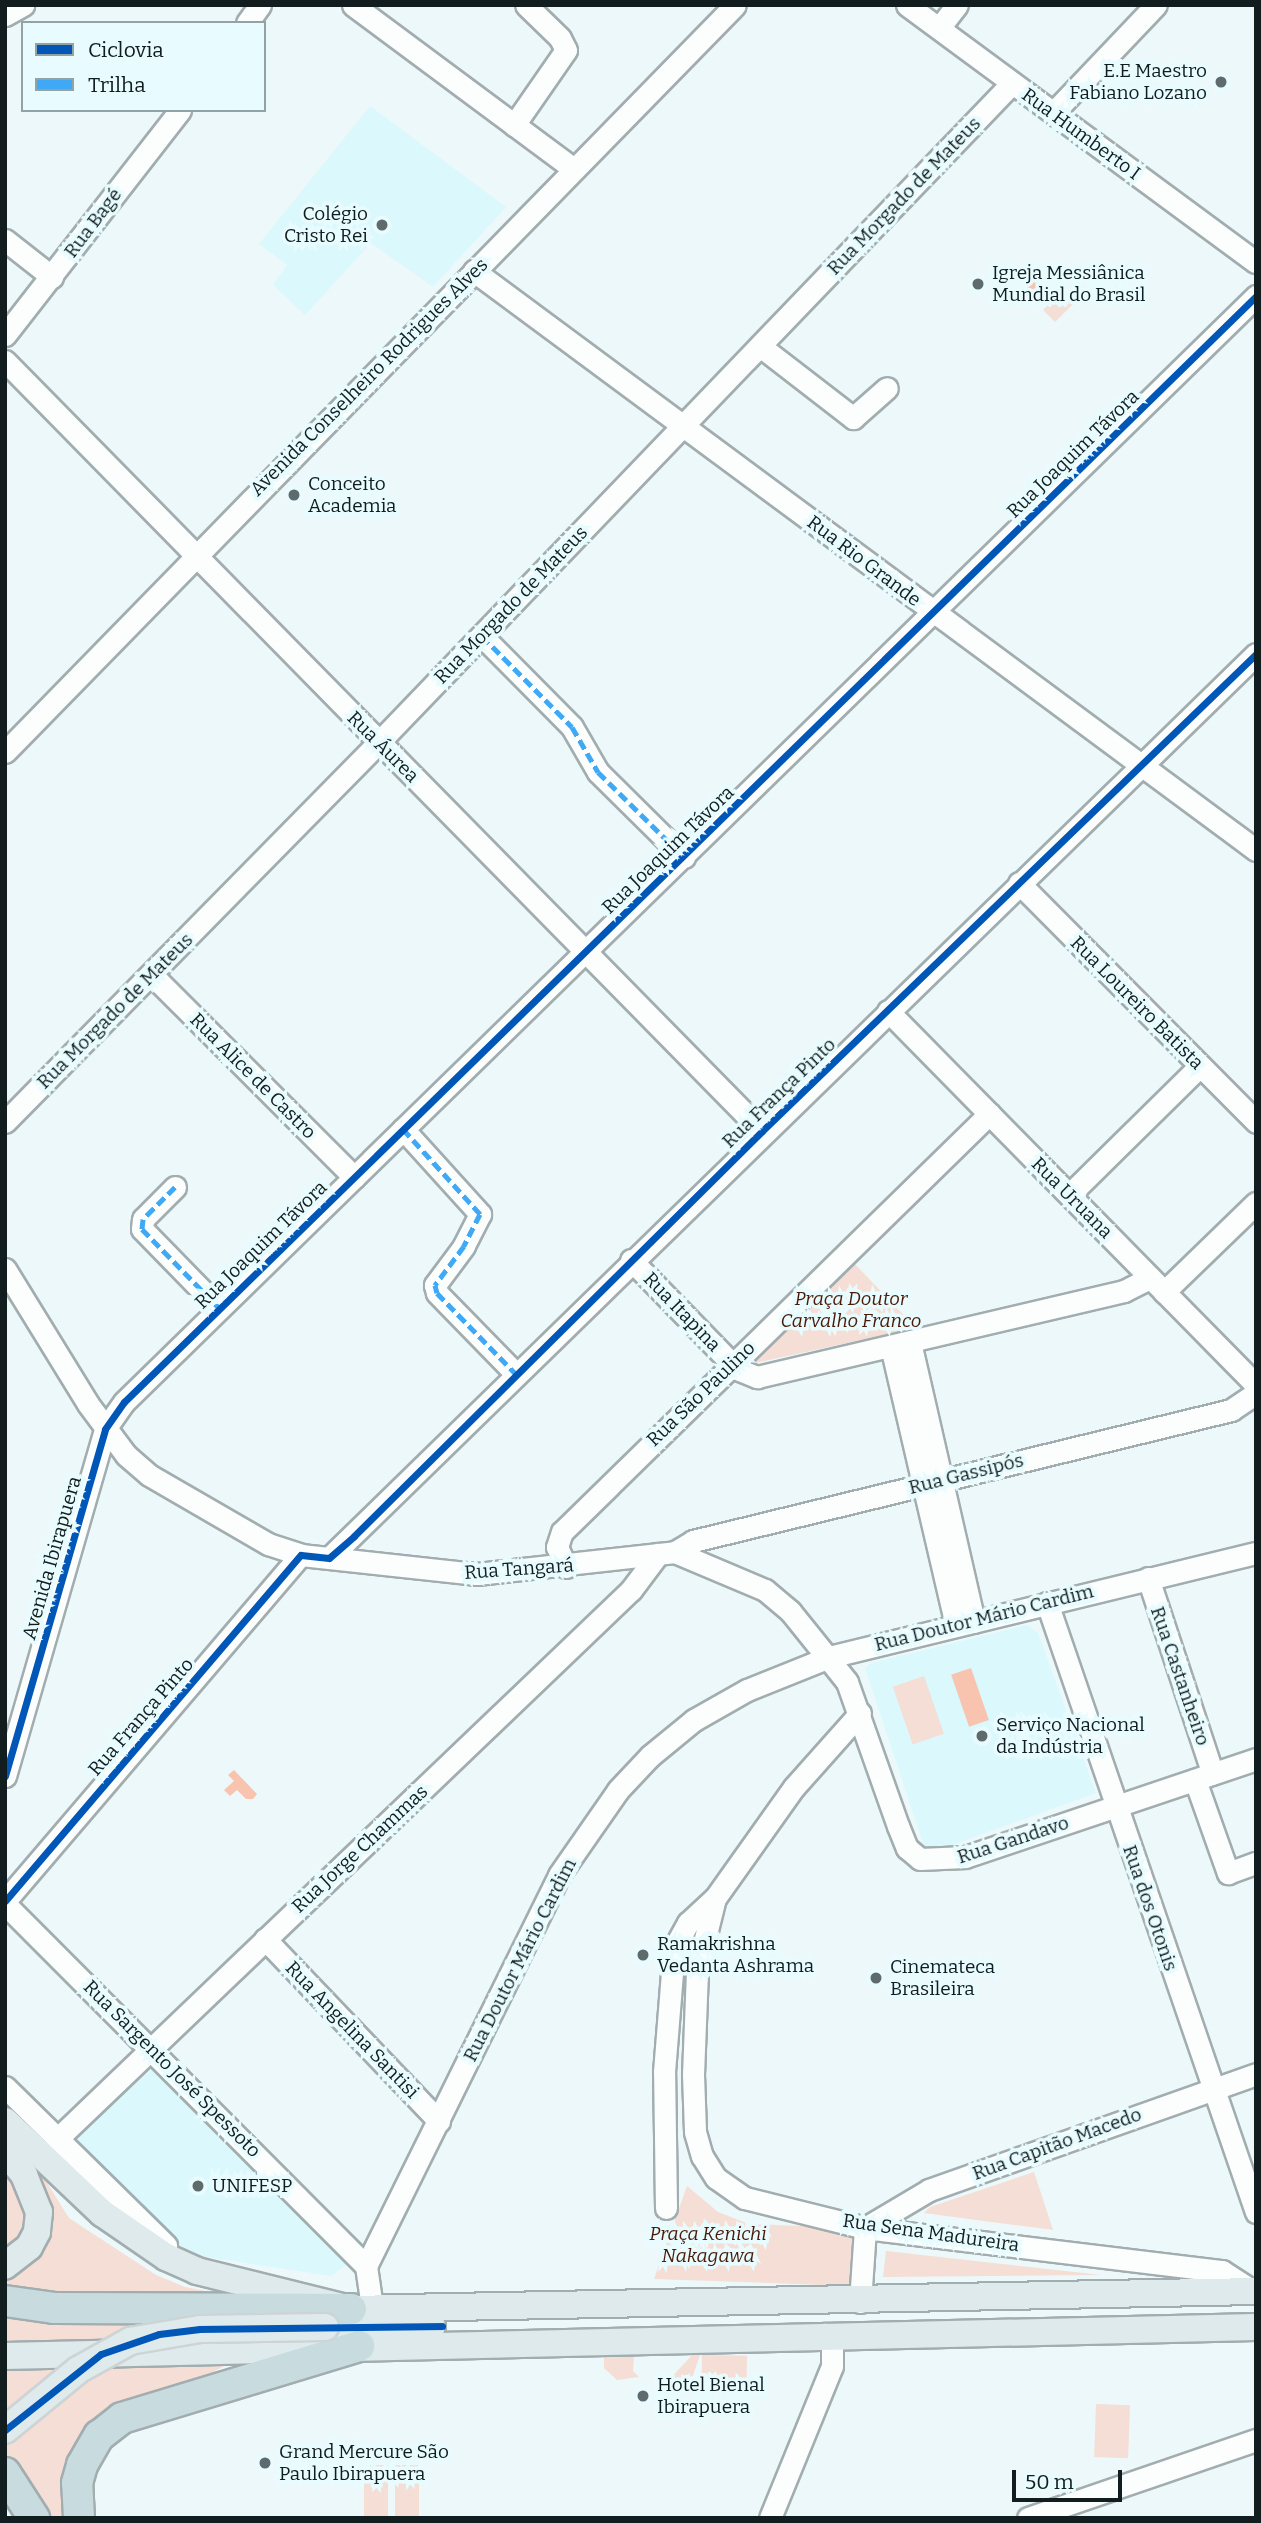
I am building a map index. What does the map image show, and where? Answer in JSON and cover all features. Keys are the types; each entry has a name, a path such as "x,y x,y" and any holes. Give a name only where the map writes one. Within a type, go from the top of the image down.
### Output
{"highway":[{"path":"5,2301 54,2308 361,2308"},
{"path":"79,2518 77,2483 82,2465 99,2436 122,2418 359,2346"},
{"path":"5,2473 34,2518"}],"main road":[{"name":"Rua Sena Madureira","path":"5,2122 103,2213 142,2243 197,2271 361,2308 860,2302 1255,2291"},
{"path":"5,2152 24,2175 38,2213 37,2232 29,2246 5,2266"},
{"path":"5,2430 78,2370 130,2341 200,2329 595,2325 639,2330 666,2339"},
{"path":"5,2356 825,2334 1256,2327"}],"street":[{"path":"5,15 23,5"},
{"path":"248,21 260,5"},
{"path":"353,5 574,169"},
{"path":"514,125 566,50 560,38 526,5"},
{"name":"Avenida Conselheiro Rodrigues Alves","path":"5,752 194,554 735,5"},
{"name":"Rua Humberto I","path":"907,5 1256,262"},
{"path":"939,28 957,5"},
{"path":"1052,113 1156,5"},
{"name":"Rua Morgado de Mateus","path":"5,1122 379,743 1012,83"},
{"name":"Rua Bagé","path":"5,335 178,112"},
{"path":"5,240 52,277"},
{"name":"Rua Rio Grande","path":"474,271 1256,850"},
{"name":"Rua Joaquim Távora","path":"105,1429 124,1402 219,1308 586,953 1256,296"},
{"path":"760,346 853,418 887,388"},
{"name":"Rua Áurea","path":"5,361 762,1131"},
{"path":"482,636 572,727 598,772 684,857"},
{"name":"Rua França Pinto","path":"328,1558 762,1131 1256,654"},
{"name":"Rua Loureiro Batista","path":"1019,883 1256,1122"},
{"name":"Rua Alice de Castro","path":"152,975 354,1177"},
{"name":"Rua Uruana","path":"888,1010 1256,1385"},
{"path":"1070,1195 1200,1066"},
{"name":"Rua São Paulino","path":"566,1567 557,1547 562,1532 989,1114"},
{"path":"403,1129 480,1214 464,1247 435,1285 436,1293 515,1373"},
{"path":"175,1187 143,1219 142,1230 219,1308"},
{"path":"733,1364 742,1373 757,1377 1157,1285 1256,1203"},
{"name":"Rua Itapina","path":"631,1260 733,1364"},
{"path":"5,1269 105,1429"},
{"path":"900,1344 965,1624"},
{"name":"Rua Gassipós","path":"667,1553 693,1541 1231,1410 1256,1393"},
{"name":"Rua Tangará","path":"105,1429 149,1475 230,1525 300,1555 466,1574 566,1567 667,1553"},
{"name":"Avenida Ibirapuera","path":"5,1776 105,1429"},
{"path":"667,1553 765,1590 790,1611 829,1657 847,1682 860,1713"},
{"name":"Rua Jorge Chammas","path":"56,2140 667,1553"},
{"name":"Rua Doutor Mário Cardim","path":"366,2266 559,1875 618,1790 650,1756 694,1720 747,1690 829,1657 1256,1553"},
{"name":"Rua França Pinto","path":"5,1902 300,1555"},
{"name":"Rua Castanheiro","path":"1148,1578 1228,1872 1256,1863"},
{"name":"Rua dos Otonis","path":"1047,1603 1256,2212"},
{"name":"Rua Gandavo","path":"860,1713 907,1848 920,1859 965,1857 1256,1759"},
{"name":"Rua Sena Madureira","path":"860,1713 830,1742 753,1840 715,1898 697,1971 693,2074 695,2132 702,2156 716,2178 736,2194 866,2228 1222,2271 1255,2291"},
{"path":"666,2208 664,2072 674,1948 688,1923 715,1898"},
{"name":"Rua Sargento José Spessoto","path":"5,1902 152,2047 366,2266"},
{"name":"Rua Angelina Santisi","path":"265,1939 439,2121"},
{"name":"Rua Capitão Macedo","path":"866,2228 929,2190 1256,2074"},
{"path":"5,2087 56,2140 197,2271"},
{"path":"860,2302 866,2228"},
{"path":"361,2308 366,2266"},
{"path":"770,2518 832,2366 832,2347 825,2334"},
{"path":"1040,2516 1256,2440"}],"shaded area":[{"name":"Colégio Cristo Rei","path":"370,106 506,207 433,287 371,243 305,315 273,285 287,265 259,244"},
{"path":"1046,270 1053,278 1052,282 1034,297 1026,289"},
{"name":"Serviço Nacional da Indústria","path":"1027,1625 1038,1633 1096,1793 941,1849 928,1849 923,1843 865,1668 871,1663"},
{"path":"971,1668 989,1720 969,1727 951,1675"},
{"path":"234,1770 257,1794 253,1799 246,1799 237,1790 230,1796 224,1790 234,1781 228,1775"},
{"name":"UNIFESP","path":"158,2064 350,2262 331,2276 194,2255 165,2233 72,2140"}],"green space":[{"path":"1065,288 1077,300 1055,322 1043,310"},
{"name":"Praça Doutor Carvalho Franco","path":"853,1262 916,1328 746,1365"},
{"path":"924,1676 944,1734 913,1744 893,1687"},
{"path":"5,2115 69,2218 156,2275 185,2287 226,2295 233,2361 188,2386 111,2415 69,2518 48,2518 5,2453"},
{"path":"1034,2172 1053,2230 924,2213 930,2207"},
{"name":"Praça Kenichi Nakagawa","path":"687,2186 718,2212 749,2224 855,2228 854,2286 654,2279"},
{"path":"886,2251 1101,2275 883,2277"},
{"path":"692,2355 700,2355 688,2390 659,2391"},
{"path":"702,2355 747,2356 747,2382 702,2381"},
{"path":"604,2356 634,2356 633,2371 639,2377 617,2380 604,2368"},
{"path":"1096,2404 1130,2405 1128,2458 1094,2457"},
{"path":"364,2465 388,2465 388,2517 364,2517"},
{"path":"395,2465 419,2465 419,2518 395,2518"}],"marked path":[{"path":"482,636 572,727 598,772 684,857"},
{"path":"403,1129 480,1214 464,1246 435,1285 437,1293 515,1373"},
{"path":"175,1187 143,1219 142,1229 219,1308"}],"cycle path":[{"path":"5,1776 105,1429 124,1402 1256,296"},
{"path":"5,1901 301,1555 329,1558 354,1536 762,1131 1256,654"},
{"path":"5,2430 101,2354 159,2334 200,2329 442,2326"}],"place":[{"name":"E.E Maestro Fabiano Lozano","path":"1221,82"},
{"name":"Colégio Cristo Rei","path":"382,225"},
{"name":"Igreja Messiânica Mundial do Brasil","path":"978,284"},
{"name":"Conceito Academia","path":"294,495"},
{"name":"Serviço Nacional da Indústria","path":"982,1736"},
{"name":"Ramakrishna Vedanta Ashrama","path":"643,1955"},
{"name":"Cinemateca Brasileira","path":"876,1978"},
{"name":"UNIFESP","path":"198,2186"},
{"name":"Hotel Bienal Ibirapuera","path":"643,2396"},
{"name":"Grand Mercure São Paulo Ibirapuera","path":"265,2463"}]}
